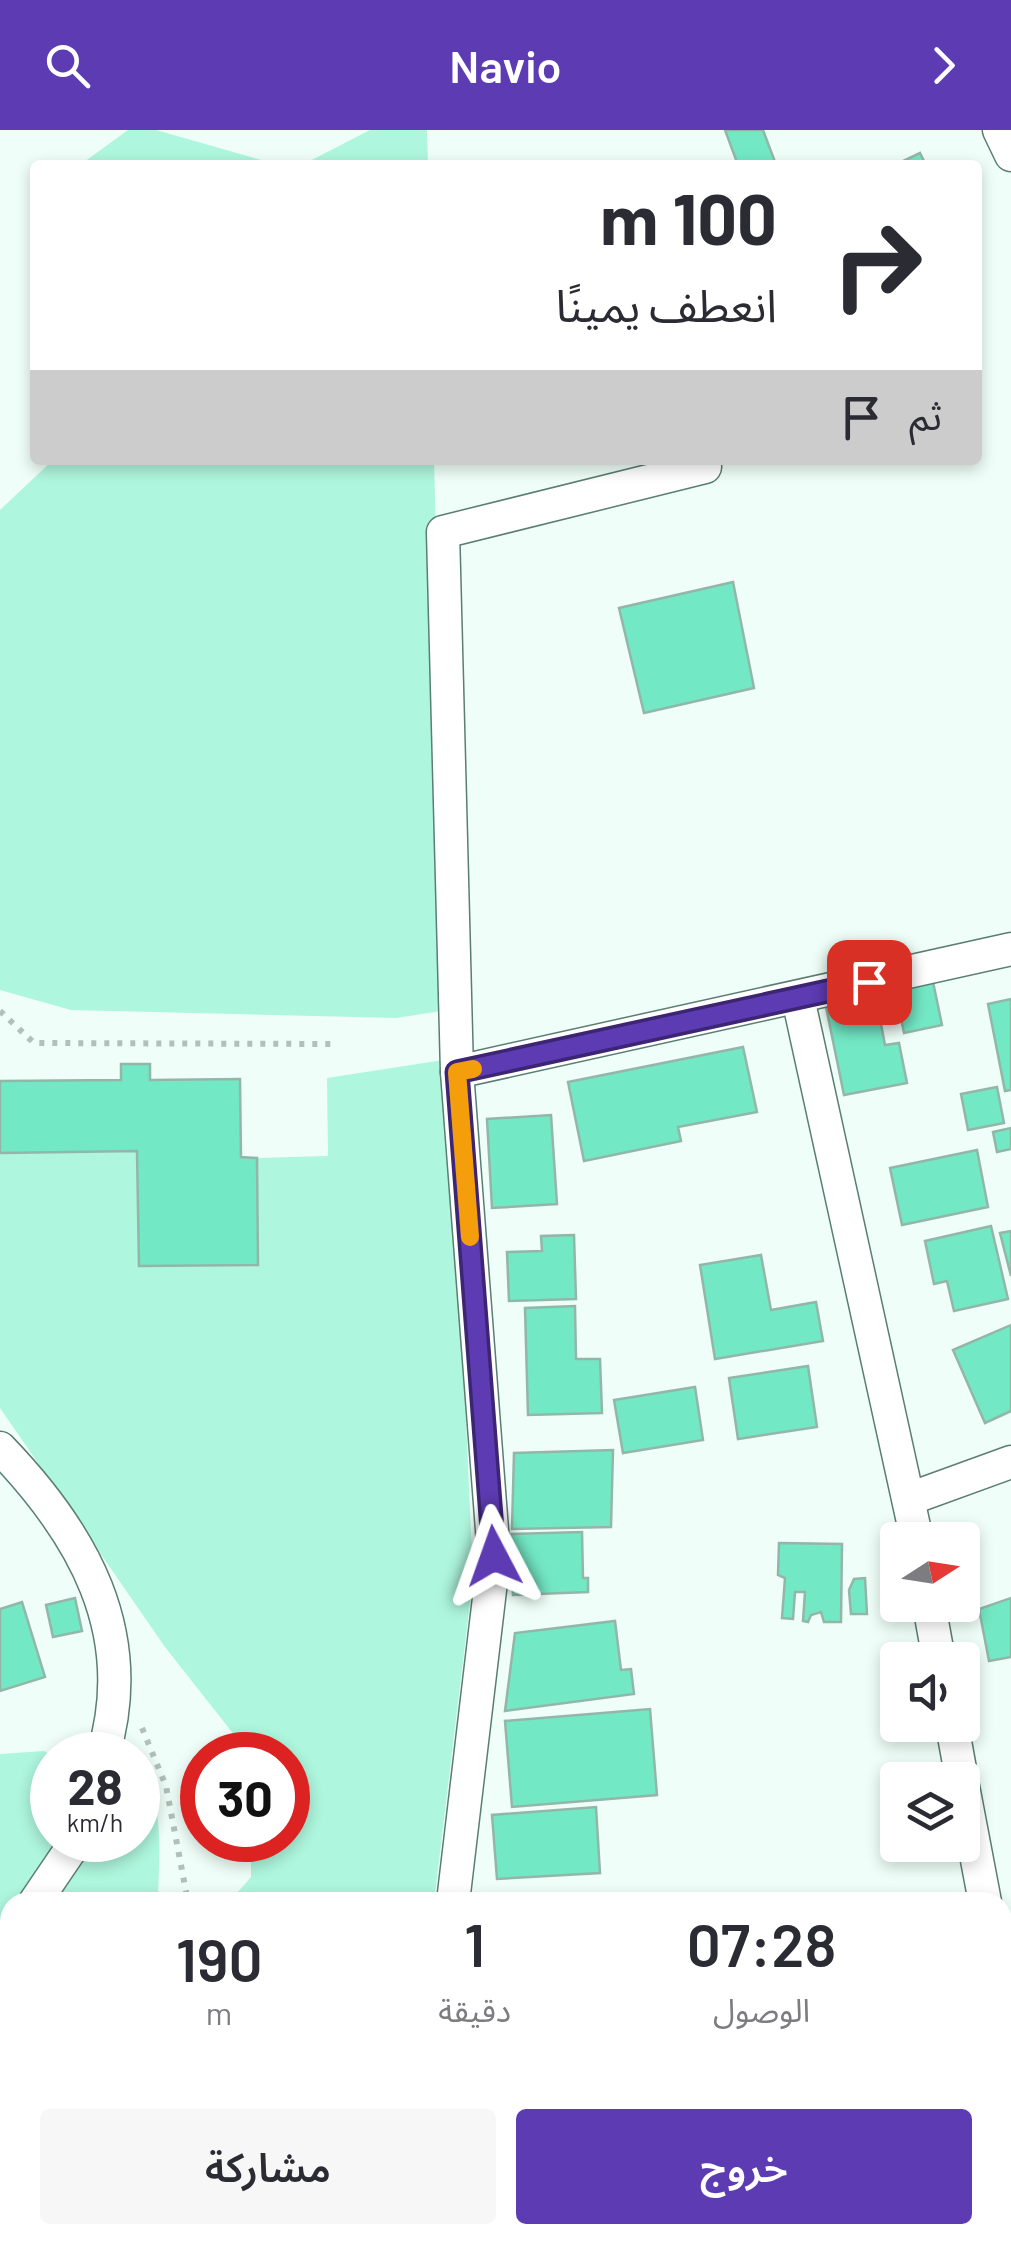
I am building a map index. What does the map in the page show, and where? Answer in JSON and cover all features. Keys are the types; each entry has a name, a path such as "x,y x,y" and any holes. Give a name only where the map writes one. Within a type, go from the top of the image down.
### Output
{"street":[{"path":"999,130 1011,156"},
{"path":"454,1892 494,1556 457,1072 443,532 705,465"},
{"path":"457,1072 1011,949"},
{"path":"798,998 913,1522"},
{"path":"0,1448 44,1493 87,1559 108,1622 113,1686 106,1732"},
{"path":"909,1499 1011,1462"},
{"path":"42,1892 62,1862"},
{"path":"977,1862 983,1892"}],"path":[{"path":"0,1010 34,1043 331,1044"},
{"path":"138,1720 166,1786 186,1892"}],"green space":[{"path":"128,130 156,130 261,160 87,160"},
{"path":"370,130 427,130 428,160 312,160"},
{"path":"48,465 434,465 448,1010 396,1018 71,1010 0,990 0,510"},
{"path":"450,1059 473,1578 435,1892 238,1892 251,1877 251,1862 310,1862 310,1732 232,1732 165,1647 0,1408 0,1153 137,1151 139,1266 257,1265 257,1158 328,1156 327,1078"},
{"path":"30,1752 30,1862 51,1862 29,1892 0,1892 0,1754"},
{"path":"76,1862 159,1862 158,1892 57,1892"}],"building":[{"path":"725,130 763,130 774,160 736,160"},
{"path":"920,153 924,160 905,160"},
{"path":"733,582 754,688 644,713 619,608"},
{"path":"932,977 942,1025 904,1033 894,984"},
{"path":"875,992 885,1045 899,1043 907,1083 844,1095 825,1002"},
{"path":"1011,999 1011,1090 1005,1091 988,1004"},
{"path":"743,1047 757,1112 678,1127 681,1141 584,1161 568,1082"},
{"path":"121,1064 150,1064 150,1080 240,1079 241,1157 257,1158 258,1265 139,1266 137,1151 0,1153 0,1081 121,1080"},
{"path":"997,1087 1004,1123 968,1130 961,1094"},
{"path":"551,1115 557,1204 492,1208 487,1119"},
{"path":"1011,1128 1011,1149 997,1152 993,1132"},
{"path":"977,1150 988,1207 902,1225 890,1168"},
{"path":"991,1226 1008,1299 954,1311 947,1281 934,1284 925,1241"},
{"path":"1011,1231 1011,1276 1000,1233"},
{"path":"574,1235 576,1299 509,1301 507,1252 542,1251 541,1236"},
{"path":"761,1255 771,1310 816,1302 823,1341 715,1359 700,1265"},
{"path":"575,1306 576,1359 600,1359 602,1413 528,1415 525,1308"},
{"path":"1011,1325 1011,1411 985,1423 953,1350"},
{"path":"808,1366 817,1427 738,1439 729,1378"},
{"path":"695,1387 703,1440 623,1453 614,1400"},
{"path":"613,1450 611,1527 512,1529 514,1453"},
{"path":"582,1532 583,1578 588,1578 588,1592 513,1595 511,1534"},
{"path":"779,1543 842,1544 841,1622 824,1622 821,1612 811,1615 808,1622 803,1621 805,1592 795,1592 793,1619 782,1618 785,1578 778,1575"},
{"path":"865,1578 867,1614 851,1614 849,1590 854,1579"},
{"path":"75,1598 82,1631 53,1637 46,1605"},
{"path":"1011,1598 1011,1657 989,1661 980,1609"},
{"path":"22,1602 45,1677 0,1691 0,1609"},
{"path":"615,1621 621,1670 631,1669 634,1694 505,1711 515,1633"},
{"path":"650,1709 657,1795 512,1807 505,1721"},
{"path":"596,1807 600,1873 497,1879 492,1815"}],"slow traffic":[{"path":"470,1237 457,1072 473,1069"}],"route":[{"path":"494,1556 457,1072 869,982"}]}
